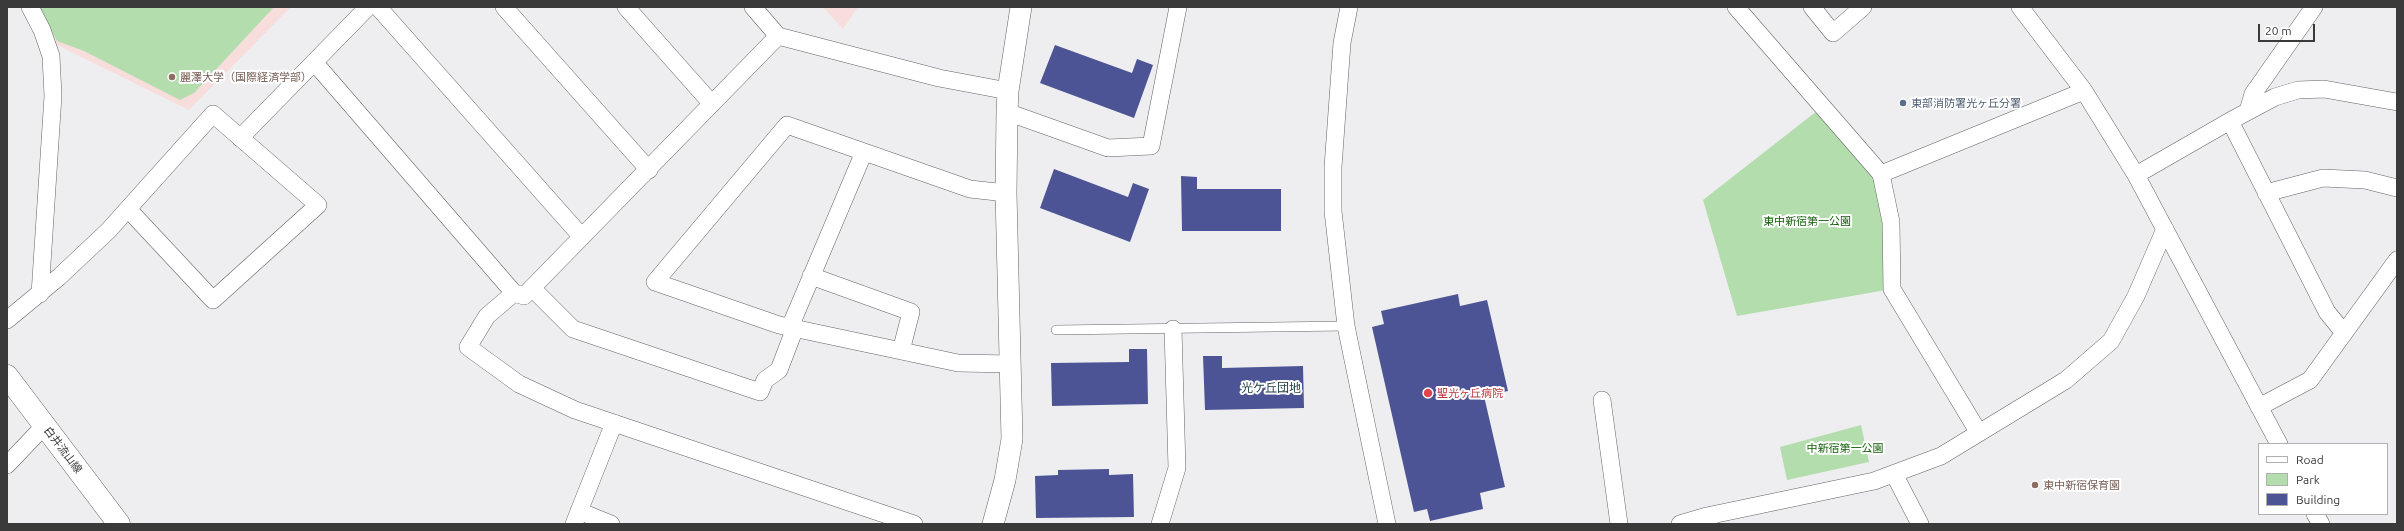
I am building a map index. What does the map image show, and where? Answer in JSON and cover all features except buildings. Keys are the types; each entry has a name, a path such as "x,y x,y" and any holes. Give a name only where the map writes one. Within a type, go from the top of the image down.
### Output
{"main road":[{"name":"白井流山線","path":"7,376 119,524"}],"street":[{"path":"30,7 42,30 51,56 53,96 40,294"},
{"path":"240,138 368,7"},
{"path":"378,7 582,237"},
{"path":"504,7 649,170"},
{"path":"626,7 712,104"},
{"path":"752,7 778,36 938,78 1008,91"},
{"path":"993,524 1009,465 1012,439 1006,193 1007,112 1008,91 1021,7"},
{"path":"1007,112 1108,148 1151,146 1178,7"},
{"path":"1349,7 1342,43 1333,167 1333,211 1346,326 1386,524"},
{"path":"1812,7 1833,33 1863,7"},
{"path":"2020,7 2084,91 2136,174 2277,443"},
{"path":"2248,111 2253,94 2314,7"},
{"path":"1739,8 1881,174 1891,222 1892,289 1979,433"},
{"path":"314,62 514,292 524,296 649,170 778,36"},
{"path":"2136,174 2248,111 2275,97 2298,90 2324,88 2397,102"},
{"path":"1881,174 2084,91"},
{"path":"7,320 40,294 108,231 213,114 318,205 213,300 128,209"},
{"path":"2230,121 2327,312 2344,333"},
{"path":"1006,193 970,189 787,125 655,282 792,327 958,363 1011,364"},
{"path":"532,288 573,329 760,392 765,380 779,370 792,327 864,152"},
{"path":"2266,193 2324,178 2365,180 2397,188"},
{"path":"1680,524 1708,520 1874,481 1941,456 1979,433 2066,380 2111,341 2136,296 2165,229"},
{"path":"2259,407 2310,380 2397,260"},
{"path":"812,276 911,312 901,351"},
{"path":"514,292 487,316 468,347 519,384 575,410 914,524"},
{"path":"1160,524 1177,468 1173,329"},
{"path":"1602,400 1619,524"},
{"path":"611,524 576,518 614,423"},
{"path":"7,465 45,425"},
{"path":"1894,474 1920,524"},
{"path":"2316,515 2321,524"}],"lane":[{"path":"1056,330 1346,326"}],"shaded area":[{"name":"麗澤大学（国際経済学部）","path":"38,7 291,7 189,110 55,44"},
{"path":"823,7 858,7 843,29"}],"green space":[{"name":"麗澤大学（国際経済学部）","path":"39,7 274,7 194,93 180,100 84,51 57,41"},
{"name":"東中新宿第一公園","path":"1822,107 1881,174 1892,289 1737,316 1703,200"},
{"name":"中新宿第一公園","path":"1861,425 1869,462 1787,480 1780,447"}],"place":[{"name":"麗澤大学（国際経済学部）","path":"172,77"},
{"name":"東部消防署光ヶ丘分署","path":"1903,103"},
{"name":"聖光ヶ丘病院","path":"1428,393"},
{"name":"東中新宿保育園","path":"2035,485"}],"district":[{"name":"光ケ丘団地","path":"1271,388"}]}
